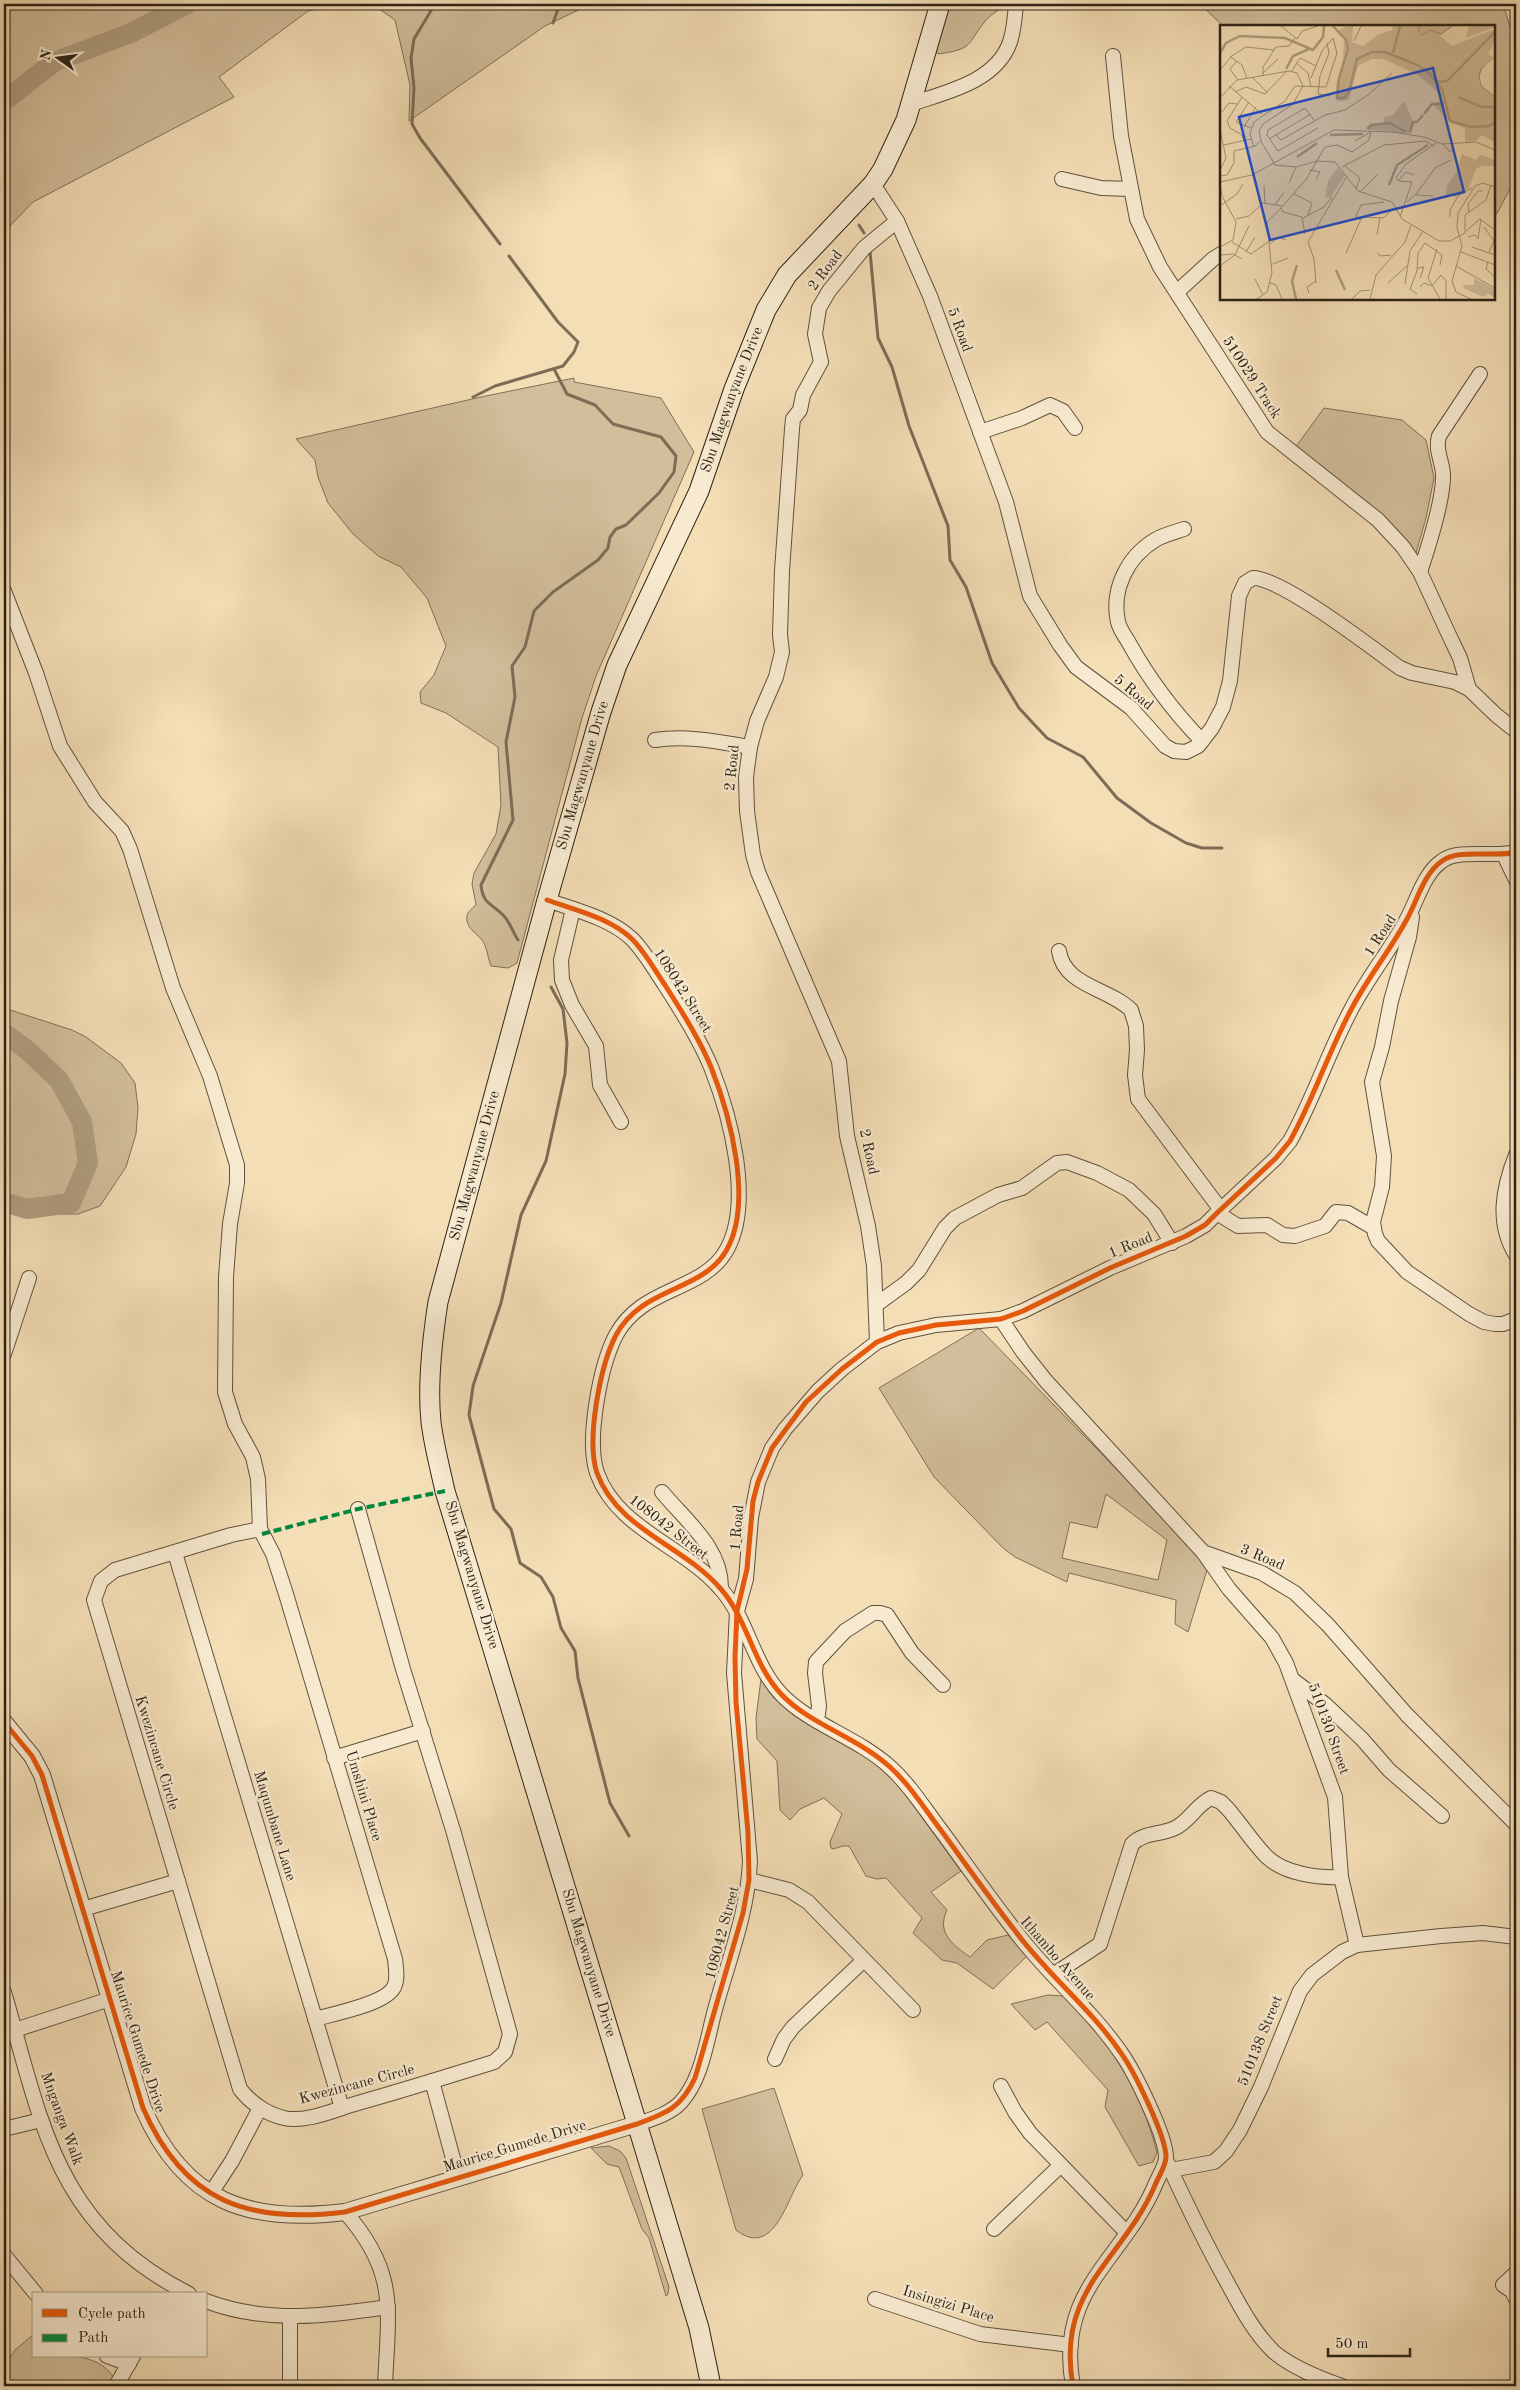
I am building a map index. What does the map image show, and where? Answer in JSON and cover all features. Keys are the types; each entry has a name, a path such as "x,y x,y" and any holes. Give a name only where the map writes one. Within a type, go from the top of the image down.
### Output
{"main road":[{"name":"Sbu Magwanyane Drive","path":"711,2386 699,2328 446,1491 435,1449 431,1420 432,1361 438,1302 547,900 601,712 617,665 699,491 734,389 766,310 787,275 873,184 896,145 911,104 940,4"}],"street":[{"path":"911,104 961,88 984,75 1003,55 1010,44 1016,4"},
{"name":"510029 Track","path":"1113,56 1121,136 1137,219 1143,235 1177,292 1267,432 1378,520 1403,547 1420,572 1460,658 1469,689"},
{"path":"1062,180 1101,188 1131,189"},
{"name":"5 Road","path":"873,184 897,221 930,296 1006,502 1030,596 1076,667 1131,708 1165,746 1174,751 1186,752 1198,746 1202,741"},
{"name":"2 Road","path":"877,1342 877,1304 872,1249 847,1136 839,1061 770,903 753,855 746,794 750,747 758,721 776,677 782,652 780,635 782,571 793,419 800,410 804,395 821,362 815,334 819,308 829,291 864,248 897,221"},
{"path":"1177,292 1220,255"},
{"path":"1420,572 1429,545 1442,489 1443,473 1437,441 1444,426 1480,374"},
{"path":"980,432 1022,418 1050,405 1062,411 1075,428"},
{"path":"1184,529 1156,539 1128,564 1118,593 1118,621 1140,665 1175,712 1202,741 1223,707 1230,680 1239,596 1245,584 1253,578 1275,584 1317,610 1400,668 1412,673 1455,682 1469,689 1489,709 1516,731"},
{"path":"4,591 36,673 60,746 86,790 122,832 130,849 173,988 210,1076 233,1146 238,1174 230,1224 226,1277 225,1392 235,1424 249,1448 256,1468 261,1532"},
{"path":"655,740 669,738 704,740 750,747"},
{"path":"1510,854 1516,880"},
{"name":"1 Road","path":"737,1611 747,1569 753,1501 758,1482 772,1448 794,1416 812,1397 842,1368 877,1342 899,1332 936,1325 1002,1319 1023,1311 1110,1268 1172,1243 1205,1225 1276,1158 1290,1141 1352,1008 1414,906 1427,878 1442,860 1452,856 1510,854"},
{"name":"108042 Street","path":"547,900 622,930 643,952 699,1042 712,1070 725,1112 739,1192 738,1215 733,1235 726,1252 716,1264 702,1275 636,1310 619,1330 603,1375 593,1441 597,1473 602,1484 622,1511 703,1570 721,1589 737,1611 734,1673 748,1832 749,1880 743,1912 695,2078 680,2103 660,2115 637,2124"},
{"path":"1414,906 1409,936 1372,1082 1384,1156 1382,1187 1374,1216 1374,1228 1378,1241 1407,1272 1448,1302 1484,1322 1503,1324 1516,1319"},
{"path":"573,909 561,960 562,980 572,1004 596,1046 600,1085 621,1122"},
{"path":"1059,951 1060,961 1068,973 1131,1010 1136,1026 1135,1075 1138,1099 1219,1212 1238,1226 1267,1226 1288,1236 1295,1236 1325,1226 1336,1212 1348,1213 1374,1228"},
{"path":"1516,1155 1504,1190 1503,1206 1507,1236 1516,1255"},
{"path":"877,1304 906,1283 918,1270 945,1228 955,1218 998,1195 1022,1188 1057,1163 1067,1162 1129,1190 1154,1214 1172,1243"},
{"path":"4,1354 29,1278"},
{"name":"3 Road","path":"1002,1319 1023,1352 1046,1381 1203,1552 1262,1573 1296,1593 1407,1715 1516,1824"},
{"path":"662,1492 714,1554 720,1569 721,1589"},
{"name":"Kwezincane Circle","path":"261,1532 231,1535 108,1574 96,1591 94,1600 238,2083 246,2097 260,2108 284,2118 295,2119 342,2108 494,2062 505,2052 510,2034 490,1955 358,1509"},
{"name":"Umshini Place","path":"261,1532 280,1573 395,1959 397,1975 394,1987 385,1996 315,2019"},
{"name":"510130 Street","path":"1203,1552 1229,1589 1272,1638 1293,1679 1335,1797 1341,1877 1357,1944"},
{"name":"Maqumbane Lane","path":"175,1553 342,2108"},
{"name":"Ithambo Avenue","path":"737,1611 761,1665 774,1686 797,1709 860,1744 877,1756 903,1780 1018,1934 1124,2056 1150,2108 1169,2165 1196,2222 1235,2297 1268,2345 1298,2368 1342,2386"},
{"path":"818,1721 819,1706 815,1673 816,1662 845,1631 872,1613 880,1612 887,1615 912,1653 943,1684"},
{"path":"1293,1679 1326,1705 1389,1770 1442,1816"},
{"name":"Maurice Gumede Drive","path":"4,1722 32,1756 42,1775 135,2087 152,2129 161,2146 175,2162 191,2179 211,2193 252,2211 282,2216 315,2216 345,2212 637,2124"},
{"path":"334,1758 423,1731"},
{"path":"1053,1975 1096,1948 1102,1941 1132,1844 1141,1838 1177,1828 1200,1804 1211,1798 1221,1802 1228,1808 1268,1858 1279,1865 1311,1875 1341,1877"},
{"path":"749,1880 789,1890 808,1902 912,2010"},
{"path":"83,1909 178,1881"},
{"name":"510138 Street","path":"1169,2165 1214,2162 1226,2151 1240,2130 1261,2087 1300,1991 1325,1964 1357,1944 1470,1934 1516,1937"},
{"path":"775,2059 784,2039 793,2026 864,1960"},
{"name":"Mnganga Walk","path":"4,1992 41,2120 60,2168 72,2190 90,2216 123,2251 169,2289"},
{"path":"15,2030 110,1999"},
{"path":"432,2081 458,2177"},
{"path":"1001,2086 1030,2134 1127,2233"},
{"path":"211,2193 232,2161 260,2108"},
{"path":"4,2129 41,2120"},
{"path":"994,2229 1061,2165"},
{"path":"1073,2386 1071,2345 1074,2324 1088,2286 1127,2233 1169,2165"},
{"path":"345,2212 358,2226 379,2261 387,2287 385,2386"},
{"path":"4,2255 34,2292"},
{"path":"1516,2273 1503,2284 1512,2291 1516,2299"},
{"name":"Insingizi Place","path":"875,2299 980,2334 1071,2345"},
{"path":"208,2302 230,2309 290,2318 388,2307"},
{"path":"290,2318 290,2386"},
{"path":"116,2386 131,2360"}],"shaded area":[{"path":"4,4 340,4 308,11 219,77 234,97 33,202 4,232"},
{"path":"372,4 591,4 545,26 409,121 410,85 395,20"},
{"path":"950,4 1009,4 988,17 964,48 938,54 936,52"},
{"path":"1200,4 1503,4 1516,46 1516,178 1496,215 1495,25 1222,25"},
{"path":"574,378 574,382 661,398 694,452 596,676 582,718 517,963 508,968 491,966 484,943 469,927 467,916 476,904 472,884 474,873 496,834 501,805 498,747 446,713 421,703 420,692 434,675 446,646 427,598 401,567 378,556 353,534 328,503 318,477 315,460 296,439"},
{"path":"1324,408 1402,420 1426,440 1434,478 1426,518 1416,553 1375,509 1295,448"},
{"path":"4,1008 72,1030 86,1037 121,1063 135,1083 138,1108 136,1134 126,1167 100,1206 78,1214 18,1214 4,1209"},
{"path":"979,1328 1199,1554 1207,1570 1188,1632 1175,1624 1176,1600 1069,1573 1067,1582 1015,1557 1003,1548 934,1477 879,1388","holes":["1106,1494 1167,1540 1158,1580 1062,1558 1070,1522 1097,1528"]},
{"path":"761,1679 774,1698 792,1714 815,1728 839,1737 891,1775 961,1871 931,1892 947,1910 944,1918 945,1932 952,1943 970,1957 987,1940 1008,1935 1027,1956 993,1989 957,1963 942,1960 913,1933 922,1918 886,1878 877,1879 866,1876 849,1846 831,1848 830,1842 842,1814 824,1798 800,1809 790,1820 780,1810 777,1761 757,1739 756,1718"},
{"path":"1048,1995 1064,1996 1096,2031 1122,2068 1133,2087 1150,2130 1157,2153 1153,2162 1139,2166 1105,2107 1108,2090 1047,2022 1035,2030 1011,2004"},
{"path":"774,2088 803,2175 778,2222 761,2237 749,2237 736,2230 702,2109"},
{"path":"609,2146 620,2151 626,2158 669,2287 666,2296 649,2238 642,2229 619,2167 607,2164 591,2148"},
{"path":"32,2336 32,2358 89,2359 107,2369 114,2378 109,2386 4,2386 4,2366 15,2350"}],"waterway":[{"path":"163,16 167,4"},
{"path":"4,101 54,62 131,33 187,4"},
{"path":"435,4 414,39 411,58 414,88 412,124 420,138 500,244"},
{"path":"553,23 560,4"},
{"path":"859,225 864,233"},
{"path":"870,251 878,338 892,367 909,426 948,526 950,560 966,587 992,663 1019,708 1031,721 1047,738 1083,757 1117,798 1151,823 1186,843 1202,848 1222,848"},
{"path":"473,397 495,386 563,366 574,352 578,342 558,322 509,256"},
{"path":"518,940 506,918 486,900 481,885 513,820 506,742 515,697 512,666 525,647 534,611 553,592 598,560 608,548 610,537 616,529 626,525 659,493 674,472 676,456 661,437 613,424 595,405 567,394 554,369"},
{"path":"551,987 563,1009 567,1043 565,1074 546,1161 521,1215 501,1303 473,1386 469,1415 494,1509 511,1529 520,1563 541,1577 553,1597 561,1628 575,1651 578,1678 610,1803 629,1836"},
{"path":"4,1033 27,1050 59,1080 82,1122 88,1163 71,1203 27,1209 4,1202"}],"marked path":[{"path":"262,1534 358,1509 445,1491"}],"cycle path":[{"path":"4,1722 32,1756 42,1775 143,2108 159,2140 178,2166 199,2185 223,2200 249,2209 278,2214 310,2215 345,2212 637,2124 665,2113 678,2103 695,2078 743,1913 749,1880 748,1832 736,1702 737,1611 747,1569 753,1501 758,1482 772,1448 806,1402 842,1369 877,1342 899,1333 936,1325 1001,1319 1023,1311 1110,1268 1186,1236 1205,1225 1276,1158 1290,1141 1353,1006 1401,930 1430,873 1449,857 1467,854 1507,854 1516,852"},
{"path":"547,900 592,915 613,925 632,939 645,955 696,1035 711,1067 731,1134 739,1184 738,1209 734,1231 726,1251 718,1261 698,1277 652,1300 637,1310 630,1316 616,1335 610,1348 596,1403 593,1442 597,1473 607,1492 620,1509 652,1536 705,1573 720,1588 737,1613 763,1669 781,1694 805,1714 877,1756 905,1782 1028,1948 1096,2022 1121,2053 1141,2088 1161,2134 1166,2157 1162,2170 1143,2210 1096,2277 1083,2299 1074,2324 1070,2352 1073,2386"}]}
